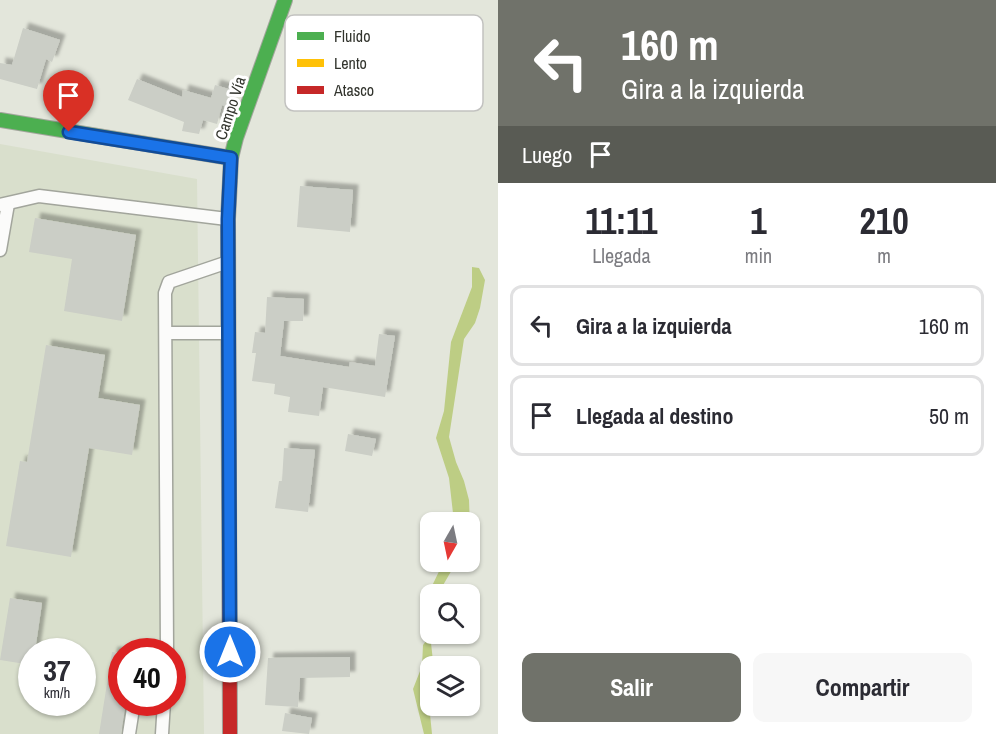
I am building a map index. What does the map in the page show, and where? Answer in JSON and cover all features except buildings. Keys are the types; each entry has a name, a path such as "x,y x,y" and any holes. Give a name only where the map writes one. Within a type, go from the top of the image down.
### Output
{"street":[{"name":"Campo Vía","path":"230,734 228,219 231,158 243,117 285,0"},
{"path":"0,120 231,158"}],"lane":[{"path":"0,250 4,204 39,196 228,219"},
{"path":"167,638 165,293 169,282 229,262"},
{"path":"166,333 229,333"},
{"path":"129,734 132,716"},
{"path":"162,734 163,716"}],"shaded area":[{"path":"0,144 197,179 204,734 0,734"},
{"path":"472,267 479,268 485,280 475,323 464,339 449,437 469,500 470,512 453,512 449,478 436,438 444,411 451,342 472,287"},
{"path":"439,572 451,572 444,584 433,584"},
{"path":"431,644 432,656 422,656 423,645"},
{"path":"420,671 420,716 430,716 432,734 424,734 413,689"}],"traffic: fast":[{"path":"230,180 231,158 236,138 285,0"},
{"path":"0,120 231,158"}],"traffic: slow":[{"path":"229,491 228,219 230,180"}],"traffic: jam":[{"path":"229,491 230,734"}],"route":[{"path":"69,132 231,158 228,219 230,652"}]}
